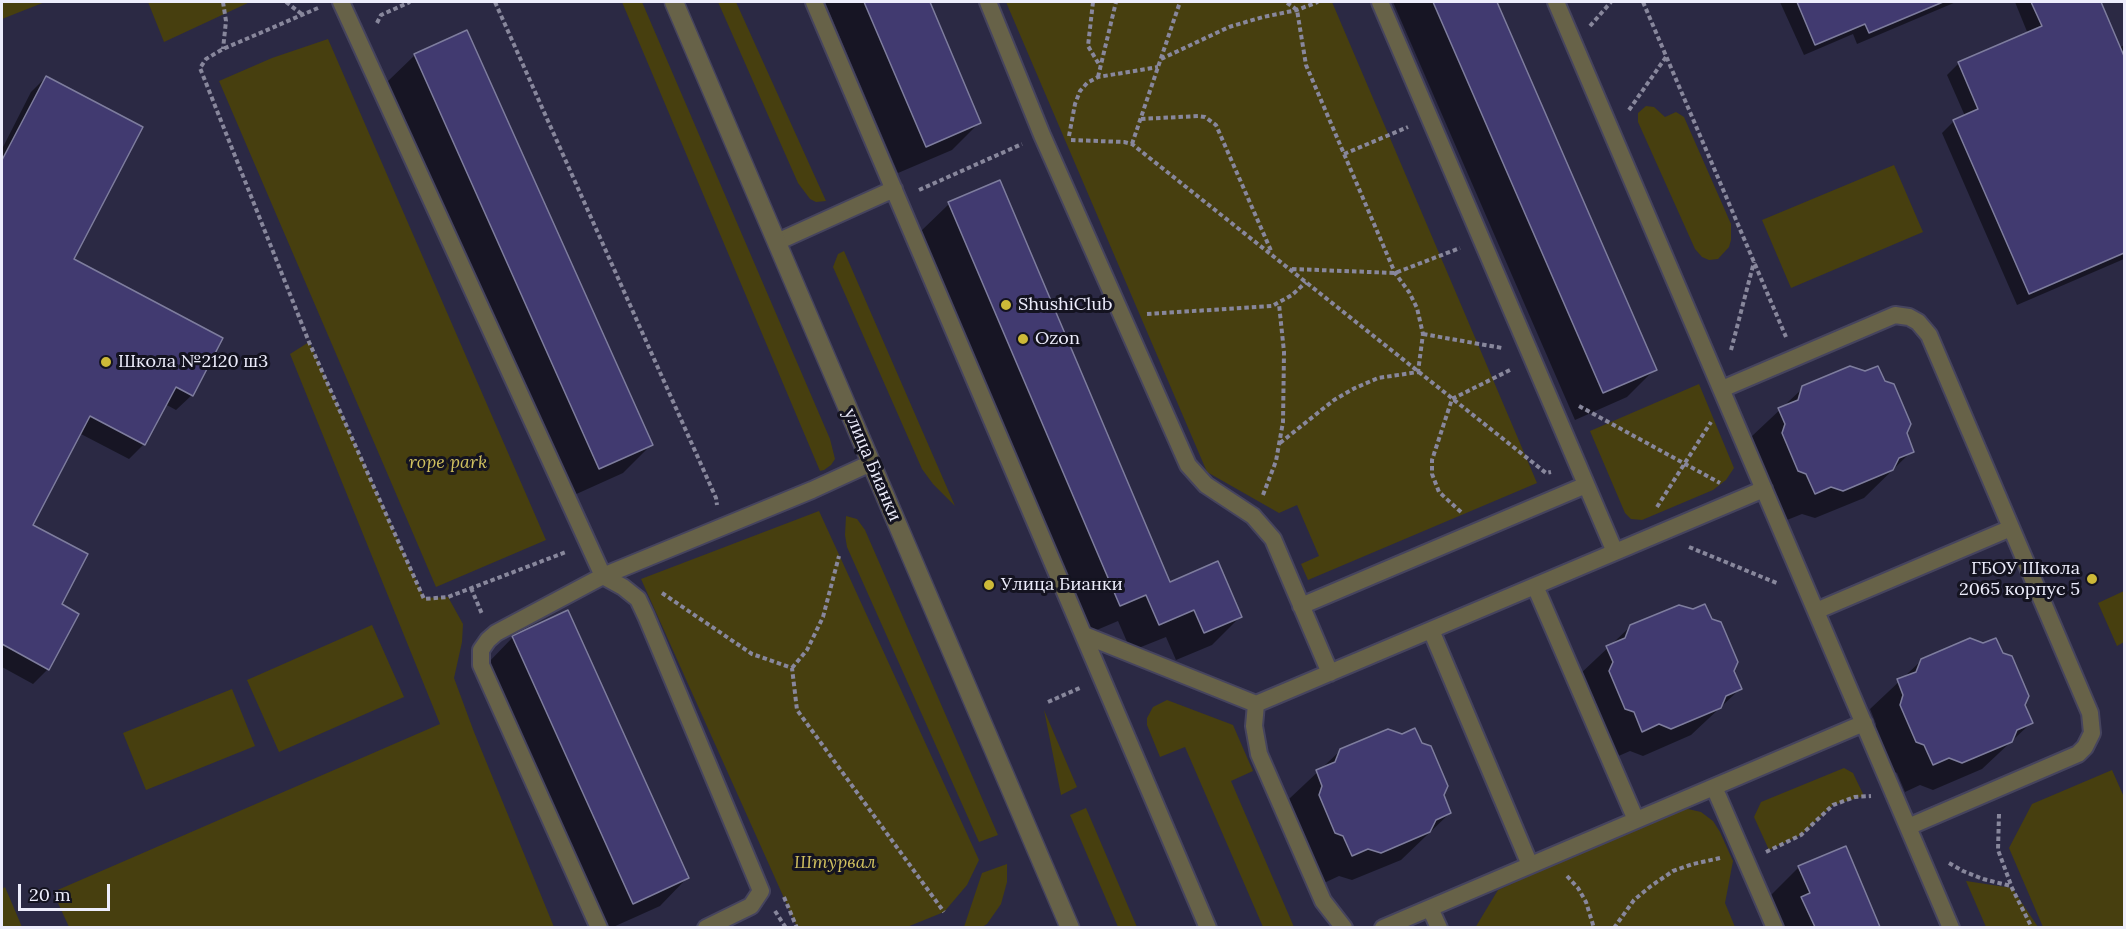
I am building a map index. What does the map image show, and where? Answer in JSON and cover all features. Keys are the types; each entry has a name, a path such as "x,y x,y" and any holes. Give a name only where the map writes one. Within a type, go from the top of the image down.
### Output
{"street":[{"name":"улица Бианки","path":"674,2 1068,927"}],"lane":[{"path":"814,2 1208,927"},
{"path":"988,2 1042,135 1188,465 1206,485 1253,516 1273,539 1330,673"},
{"path":"1380,2 1615,552"},
{"path":"1556,2 1951,927"},
{"path":"334,3 603,576 638,599 761,891 751,906 706,927"},
{"path":"777,242 896,194"},
{"path":"1722,389 1894,315 1909,317 1918,322 1929,334 2090,713 2092,733 2085,747 2078,754 1908,827"},
{"path":"599,927 481,665 481,650 496,633 603,576 871,464"},
{"path":"1301,606 1586,485"},
{"path":"1084,635 1256,704 1764,489"},
{"path":"1816,611 2011,528"},
{"path":"1535,586 1636,820"},
{"path":"1431,630 1536,862"},
{"path":"1256,704 1254,726 1259,754 1323,900 1344,927"},
{"path":"1383,927 1864,723"},
{"path":"1714,787 1775,927"},
{"path":"1430,908 1439,927"}],"path":[{"path":"223,2 226,21 223,49"},
{"path":"286,2 303,15"},
{"path":"378,33 377,22 381,15 410,2"},
{"path":"495,2 716,498 718,508 714,514"},
{"path":"1094,2 1088,46 1100,66"},
{"path":"1098,77 1116,2"},
{"path":"1132,144 1180,2"},
{"path":"1286,2 1297,10 1306,65 1395,273 1417,308 1423,334 1418,372"},
{"path":"1161,58 1229,27 1297,10 1318,2"},
{"path":"1586,32 1611,2"},
{"path":"1643,2 1795,357"},
{"path":"334,3 223,49 206,59 201,68 309,342 424,599 448,597 569,551"},
{"path":"1612,132 1667,57"},
{"path":"1158,67 1098,77 1087,83 1080,91 1075,104 1068,140 1132,144 1546,473"},
{"path":"1141,119 1198,116 1205,117 1216,125 1273,255"},
{"path":"1344,154 1430,118"},
{"path":"896,194 1042,135"},
{"path":"1290,269 1395,273 1482,240"},
{"path":"1722,389 1754,261"},
{"path":"1122,315 1264,307 1279,304 1306,282"},
{"path":"1253,516 1270,479 1280,443 1284,397 1284,352 1279,304"},
{"path":"1423,334 1531,356"},
{"path":"1482,529 1439,492 1432,474 1432,460 1452,399 1531,356"},
{"path":"1280,443 1334,399 1355,388 1378,378 1418,372"},
{"path":"1576,405 1727,487"},
{"path":"1654,511 1714,416 1719,426"},
{"path":"1693,540 1682,544 1780,585"},
{"path":"839,556 823,617 807,650 792,668 797,710 944,912"},
{"path":"660,591 752,654 792,668"},
{"path":"1048,702 1102,679"},
{"path":"2008,784 1997,823 1998,850 2011,886 2032,927"},
{"path":"1614,927 1634,900 1673,872 1715,858 1760,855 1801,835 1833,806 1855,797 1874,797"},
{"path":"1536,862 1567,876 1578,888 1586,902 1594,927"},
{"path":"1948,862 1983,879 2011,886"}],"green space":[{"path":"2,2 45,2 2,19"},
{"path":"148,2 250,2 164,42"},
{"path":"622,2 642,2 830,439 835,459 824,470 820,471"},
{"path":"718,2 736,2 826,201 816,202 810,199 798,183"},
{"path":"1006,2 1332,2 1537,483 1308,580 1301,564 1319,556 1297,505 1279,513 1207,472"},
{"name":"rope park","path":"328,39 546,540 436,587 219,81 272,58"},
{"path":"1646,106 1654,107 1665,117 1676,112 1684,117 1731,224 1729,247 1718,259 1709,260 1702,257 1695,249 1638,122 1638,113"},
{"path":"1894,165 1923,232 1791,288 1762,220"},
{"path":"844,251 955,506 922,469 833,267 838,254"},
{"path":"309,342 424,598 448,597 463,624 462,642 454,678 554,927 69,927 53,892 440,724 290,354"},
{"path":"1699,384 1734,468 1726,480 1713,490 1642,520 1631,519 1625,513 1590,431"},
{"name":"Штурвал","path":"819,511 979,860 967,885 944,912 907,927 797,927 641,579"},
{"path":"846,516 857,519 865,530 998,835 979,842 847,547"},
{"path":"2124,591 2124,642 2117,646 2098,603"},
{"path":"372,625 404,697 279,752 247,680"},
{"path":"232,689 255,746 146,790 123,733"},
{"path":"1167,700 1233,725 1253,771 1231,781 1294,927 1263,927 1185,747 1160,757 1147,725 1147,718 1153,707"},
{"path":"1044,710 1077,787 1061,795"},
{"path":"1844,768 1853,773 1864,796 1833,805 1801,835 1769,850 1754,817 1761,802"},
{"path":"2112,770 2124,797 2124,927 2043,927 2009,848 2032,804"},
{"path":"1086,808 1137,927 1118,927 1070,815"},
{"path":"1688,809 1701,812 1713,821 1733,861 1725,903 1735,927 1475,928 1498,890 1675,810"},
{"path":"1007,864 1007,882 1001,904 987,924 982,927 964,927 982,873"},
{"path":"1966,881 2012,888 2038,927 1986,927"},
{"path":"5,887 22,927 2,927 2,889"}],"building":[{"path":"864,2 930,2 981,123 926,147"},
{"path":"1433,2 1497,2 1657,370 1603,393"},
{"path":"1797,2 1943,2 1869,33 1865,24 1815,45"},
{"path":"2031,2 2101,2 2124,56 2124,253 2029,294 1953,120 1978,109 1958,62 2042,26"},
{"path":"467,30 653,445 599,469 414,54"},
{"name":"Школа №2120 ш3","path":"46,76 143,127 74,259 223,338 193,396 176,387 145,445 90,416 33,525 88,554 62,604 79,614 49,670 2,644 2,160"},
{"path":"1000,180 1170,582 1218,561 1242,617 1204,633 1194,610 1159,625 1146,595 1120,606 948,202"},
{"path":"1850,366 1865,371 1878,366 1885,381 1894,384 1911,424 1907,433 1914,452 1899,458 1893,470 1843,491 1831,487 1815,494 1806,474 1798,471 1782,433 1785,424 1778,408 1798,400 1802,386"},
{"path":"1705,604 1712,619 1721,622 1738,662 1734,671 1742,689 1726,696 1721,708 1671,729 1659,724 1642,732 1634,712 1625,709 1609,671 1613,662 1606,646 1625,638 1630,625 1679,605 1693,609"},
{"path":"568,610 689,878 633,904 512,636"},
{"path":"1970,638 1983,643 1996,638 2003,653 2012,656 2029,696 2025,705 2033,723 2017,730 2012,742 1962,763 1949,758 1933,765 1924,745 1916,742 1900,705 1903,695 1897,679 1916,672 1921,659"},
{"path":"1415,728 1422,743 1431,746 1448,786 1444,795 1451,813 1436,820 1430,832 1381,853 1368,849 1352,856 1343,836 1335,833 1319,795 1322,786 1316,770 1335,762 1340,749 1388,729 1402,734"},
{"path":"1846,846 1880,927 1815,927 1801,897 1810,893 1798,866"}],"place":[{"name":"ShushiClub","path":"1006,305"},
{"name":"Ozon","path":"1023,339"},
{"name":"Школа №2120 ш3","path":"106,362"},
{"name":"ГБОУ Школа 2065 корпус 5","path":"2092,579"},
{"name":"Улица Бианки","path":"989,585"}]}
